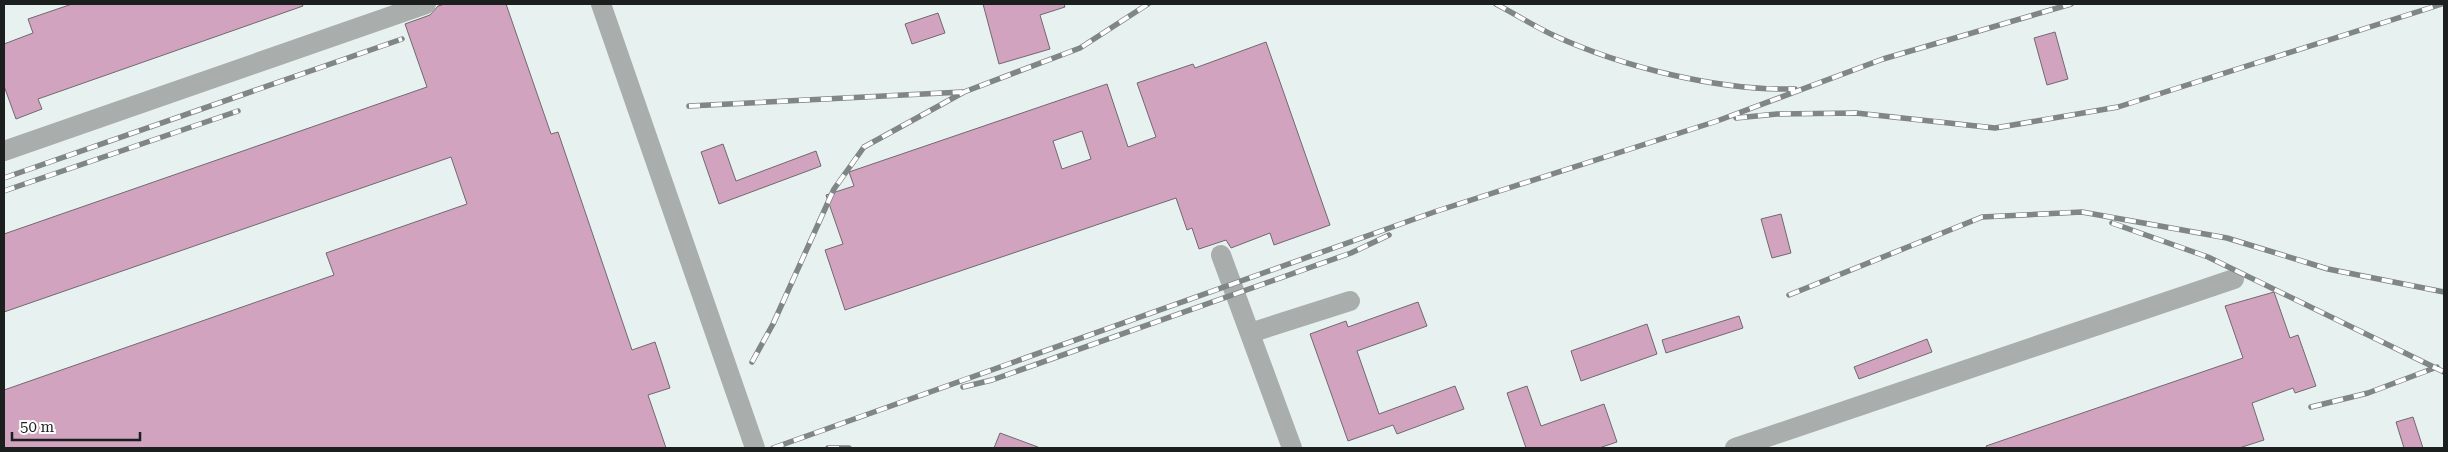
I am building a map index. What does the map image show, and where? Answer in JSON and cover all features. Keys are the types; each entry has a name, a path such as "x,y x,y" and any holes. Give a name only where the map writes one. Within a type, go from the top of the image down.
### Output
{"lane":[{"path":"4,151 426,4"},
{"path":"601,4 755,448"},
{"path":"1221,255 1292,448"},
{"path":"1735,448 2234,279"},
{"path":"1250,334 1350,301"}],"building":[{"path":"72,4 302,4 303,6 38,99 42,109 16,119 4,86 4,44 33,33 28,19"},
{"path":"445,4 506,4 551,134 558,132 632,350 655,342 670,388 648,395 666,448 4,448 4,390 334,275 326,253 467,204 451,157 4,312 4,234 427,87 405,24 430,15 438,6"},
{"path":"983,4 1064,4 1065,7 1040,15 1050,49 999,64"},
{"path":"938,13 945,33 912,44 905,24"},
{"path":"2055,32 2068,79 2047,85 2034,38"},
{"path":"1266,42 1330,225 1274,245 1270,233 1231,248 1226,240 1199,249 1192,228 1187,230 1176,198 845,310 825,250 843,244 826,195 854,186 849,172 1107,84 1128,147 1156,137 1137,83 1193,64 1195,68","holes":["1082,131 1091,159 1062,169 1053,141"]},
{"path":"723,144 736,181 816,151 821,166 719,204 701,152"},
{"path":"1781,214 1791,253 1772,258 1761,219"},
{"path":"2274,292 2290,338 2298,335 2316,386 2295,393 2293,388 2252,403 2264,440 2239,448 1987,448 1986,446 2243,358 2225,306"},
{"path":"1418,302 1427,326 1357,351 1379,414 1455,386 1464,409 1397,434 1393,425 1348,441 1310,334 1346,321 1348,327"},
{"path":"1739,316 1743,328 1666,353 1662,340"},
{"path":"1647,324 1657,354 1581,381 1571,351"},
{"path":"1927,339 1932,352 1859,379 1854,367"},
{"path":"1527,386 1541,426 1604,404 1617,442 1599,448 1526,448 1507,393"},
{"path":"2413,417 2423,448 2404,448 2396,422"},
{"path":"1000,433 1038,447 994,448"}],"railway":[{"path":"752,362 773,324 834,189 864,147 964,92 1080,48 1148,4"},
{"path":"1496,4 1539,28 1580,47 1640,67 1671,75 1735,86 1795,89"},
{"path":"773,448 1437,211 1717,121 1883,59 2071,4"},
{"path":"1736,118 1777,114 1856,113 1995,128 2118,107 2442,4"},
{"path":"4,178 402,39"},
{"path":"689,106 962,92"},
{"path":"4,191 238,111"},
{"path":"1789,295 1982,217 2082,212 2227,238 2328,269 2444,292"},
{"path":"2112,223 2208,257 2444,372"},
{"path":"963,387 992,380 1351,253 1389,235"},
{"path":"2311,407 2368,393 2437,367"},
{"path":"828,448 849,448"}]}
